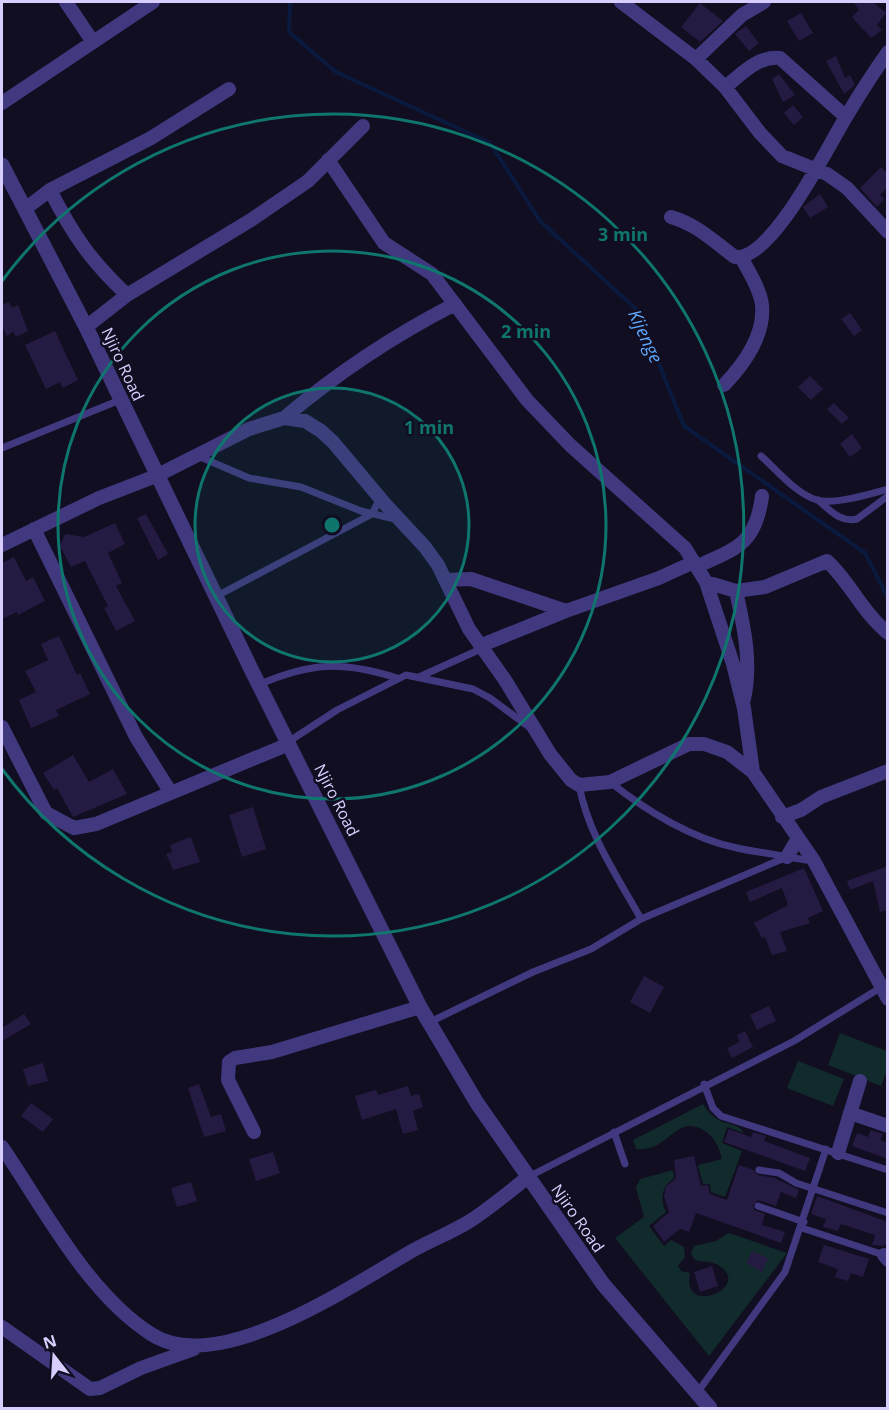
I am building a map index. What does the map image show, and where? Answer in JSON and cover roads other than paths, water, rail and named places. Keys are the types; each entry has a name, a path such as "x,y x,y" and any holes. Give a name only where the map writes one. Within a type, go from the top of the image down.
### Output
{"street":[{"path":"66,2 93,42"},
{"path":"2,103 153,2"},
{"path":"621,2 696,59 725,87 760,133 782,156 816,169 847,188 888,232"},
{"path":"696,59 742,15 764,2"},
{"path":"741,258 779,225 802,195 846,117 888,52"},
{"path":"725,87 757,62 770,57 780,58 846,117"},
{"path":"25,209 50,190 151,138 229,89"},
{"path":"86,327 127,295 308,181 363,126"},
{"path":"328,160 384,243 432,274 527,400 570,445 685,548 706,582 743,704 753,772"},
{"name":"Njiro Road","path":"2,165 86,327 258,685 420,1007 477,1103 603,1284 710,1408"},
{"path":"50,190 78,242 98,268 127,295"},
{"path":"671,217 690,223 735,257 741,258"},
{"path":"724,385 749,355 762,319 762,304 741,258"},
{"path":"2,545 99,498 156,476 249,429 284,418 339,373 406,331 455,304"},
{"path":"284,418 305,422 321,430 425,547 446,580 455,605 536,732 562,771 579,785 610,782 689,744 704,744 727,752 753,772 814,861 884,994"},
{"path":"483,646 566,611 723,555 753,532 759,519 762,496"},
{"path":"34,529 136,737 171,793"},
{"path":"706,582 736,591 765,588 827,561 837,569 860,605 888,633"},
{"path":"446,580 471,579 566,611"},
{"path":"736,591 747,650 748,681 743,704"},
{"path":"2,727 32,791 46,813 58,822 74,828 96,824 289,743"},
{"path":"782,817 801,810 821,797 888,771"},
{"path":"787,857 798,838"},
{"path":"254,1132 228,1080 228,1062 235,1058 272,1052 420,1007"},
{"path":"832,1151 850,1113 860,1081"},
{"path":"850,1113 888,1126"},
{"path":"2,1146 86,1271 126,1316 153,1336 181,1345 202,1346"},
{"path":"2,1327 90,1389 100,1388 141,1368 202,1346 247,1334 327,1302 406,1254 470,1221 528,1177"}],"lane":[{"path":"2,448 120,400"},
{"path":"198,456 249,478 301,487 372,514 399,520"},
{"path":"761,456 795,486 841,518 857,519 888,496"},
{"path":"818,500 855,497 888,489"},
{"path":"215,597 372,514 380,497"},
{"path":"419,677 483,646"},
{"path":"258,685 291,671 330,665 370,669 397,678"},
{"path":"289,743 337,710 406,675 482,693 536,732"},
{"path":"610,782 623,793 700,837 736,848 814,861"},
{"path":"579,785 584,810 591,828 641,919"},
{"path":"430,1022 533,972 591,949 641,919 787,857"},
{"path":"528,1177 704,1084 884,994"},
{"path":"704,1084 713,1108 721,1116 888,1170"},
{"path":"614,1132 625,1164"},
{"path":"697,1394 785,1272 814,1188 832,1151"},
{"path":"759,1170 779,1173 888,1214"},
{"path":"758,1206 886,1257"}],"waterway":[{"name":"Kijenge","path":"290,2 289,32 336,72 490,143 540,221 637,310 684,426 865,553 888,598"}]}
